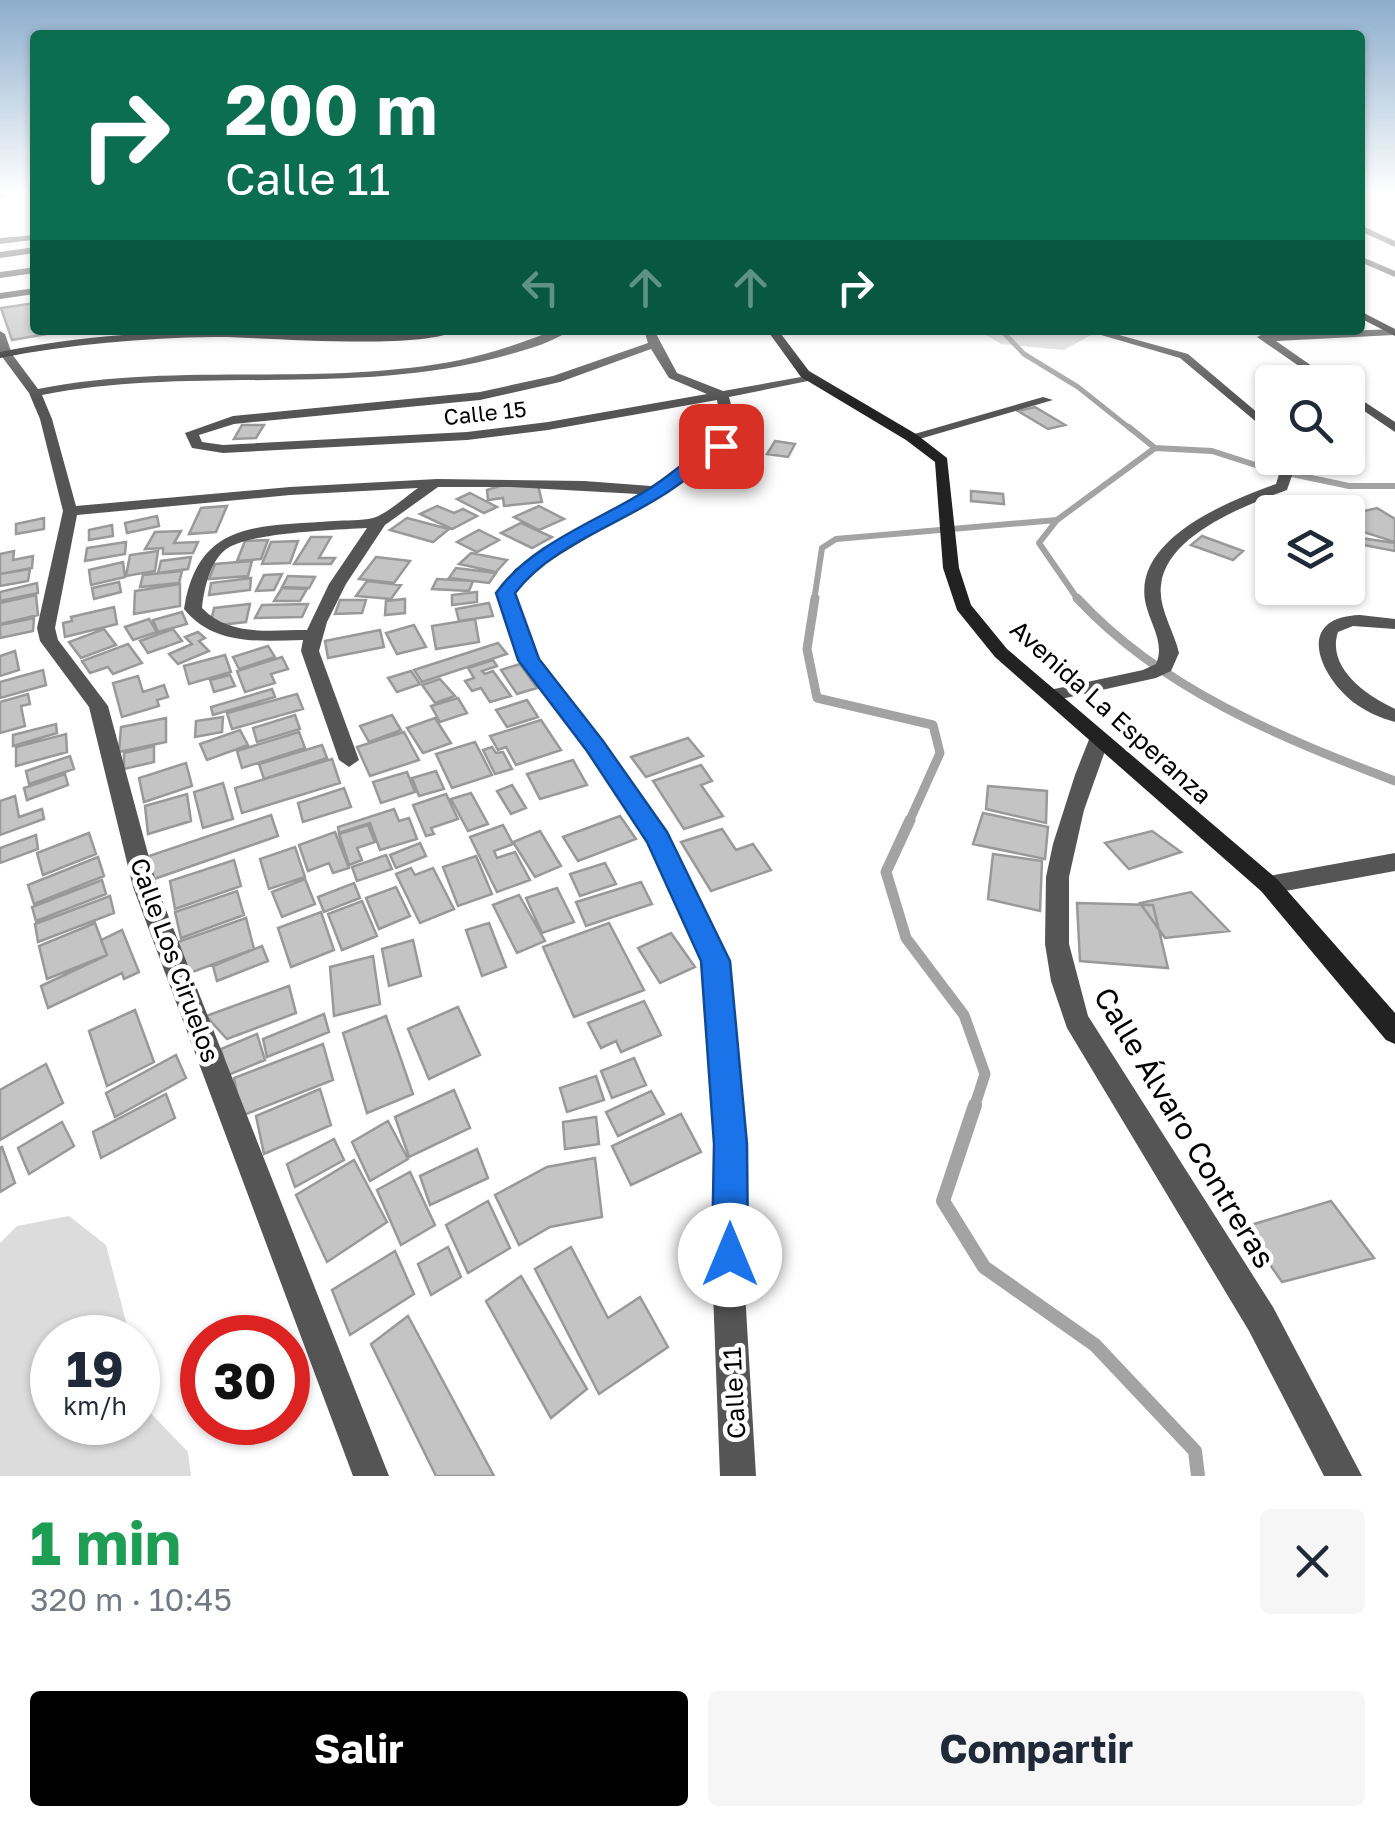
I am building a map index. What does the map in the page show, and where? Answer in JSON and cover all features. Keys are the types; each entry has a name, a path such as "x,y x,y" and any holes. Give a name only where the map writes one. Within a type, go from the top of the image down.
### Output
{"street":[{"path":"1367,262 1395,274"},
{"path":"0,275 30,271"},
{"path":"0,296 30,291"},
{"path":"1365,317 1394,333"},
{"path":"1365,333 1394,333"},
{"path":"2,348 110,335"},
{"path":"35,393 129,379 272,380 395,374 485,357 549,335"},
{"path":"651,335 657,356 672,376 722,395"},
{"name":"Avenida La Esperanza","path":"776,335 812,379 910,437 942,461 951,568 963,606 1001,653 1269,885 1395,1032"},
{"path":"1107,335 1184,356 1255,417"},
{"path":"1260,335 1304,365"},
{"name":"Calle 15","path":"655,344 556,379 480,396 214,424 192,434 196,445 222,450 341,445 548,426 812,379"},
{"name":"Calle Los Ciruelos","path":"2,348 35,393 46,419 70,511 46,628 49,641 98,706 145,887 371,1476"},
{"name":"Calle 11","path":"722,395 731,425 721,446 657,491 532,564 505,593 528,660 595,746 658,839 716,961 731,1144 729,1292 738,1476"},
{"path":"910,437 1046,400"},
{"path":"1365,408 1395,428"},
{"path":"1052,694 1164,667 1170,647 1152,590 1154,572 1187,536 1226,507 1282,488 1286,475"},
{"path":"70,511 298,491 518,481 657,491"},
{"path":"349,760 310,651 311,635 336,588 380,522 432,486"},
{"path":"311,635 230,634 210,628 193,609 195,590 219,546 245,536 380,522"},
{"path":"1395,624 1344,622 1329,629 1325,638 1329,658 1345,682 1358,696 1395,716"},
{"name":"Calle Álvaro Contreras","path":"1100,737 1065,829 1053,910 1059,974 1076,1020 1261,1319 1344,1476"},
{"path":"1269,885 1395,862"}],"shaded area":[{"path":"986,335 1091,335 1064,350 1001,344"},
{"path":"69,1216 106,1245 124,1315 30,1315 30,1445 160,1445 160,1423 188,1452 191,1476 0,1476 0,1243 17,1226"}],"building":[{"path":"30,304 30,335 40,335 12,340 1,308"},
{"path":"1035,407 1065,425 1048,429 1018,411"},
{"path":"242,425 264,425 256,438 234,439"},
{"path":"775,441 795,444 788,457 767,454"},
{"path":"503,485 538,485 542,502 504,506 503,498 488,500 487,490"},
{"path":"971,491 1003,494 1004,504 971,501"},
{"path":"470,493 497,507 484,513 457,499"},
{"path":"227,506 216,532 189,534 201,508"},
{"path":"437,506 454,513 463,509 477,516 452,529 420,514"},
{"path":"539,506 564,519 539,530 514,517"},
{"path":"1377,508 1395,519 1395,542 1365,532 1365,511"},
{"path":"157,516 159,526 127,533 125,523"},
{"path":"44,518 44,529 16,534 16,524"},
{"path":"407,518 449,529 433,542 390,530"},
{"path":"521,523 552,537 532,548 501,533"},
{"path":"112,525 113,536 89,540 89,530"},
{"path":"479,530 499,540 477,552 457,542"},
{"path":"181,531 174,543 198,542 193,553 163,554 163,548 145,549 155,532"},
{"path":"1202,536 1243,551 1233,560 1191,545"},
{"path":"311,537 331,537 319,558 335,558 331,564 294,564"},
{"path":"1365,539 1395,543 1395,551 1365,545"},
{"path":"268,540 261,559 237,561 245,541"},
{"path":"298,541 290,563 262,564 271,542"},
{"path":"126,542 125,554 85,561 87,548"},
{"path":"14,551 13,560 33,556 32,568 0,574 0,554"},
{"path":"158,551 155,571 126,576 130,555"},
{"path":"471,553 507,560 496,572 459,564"},
{"path":"191,557 188,569 158,573 161,561"},
{"path":"376,557 410,561 394,583 359,579"},
{"path":"252,561 248,576 209,579 215,564"},
{"path":"123,562 125,577 91,585 89,570"},
{"path":"456,568 496,573 489,583 449,578"},
{"path":"30,569 28,581 0,586 0,574"},
{"path":"182,571 179,583 140,587 143,575"},
{"path":"282,574 274,590 256,591 264,575"},
{"path":"288,576 315,577 309,588 282,587"},
{"path":"251,578 250,590 209,595 211,583"},
{"path":"437,579 473,581 469,591 432,589"},
{"path":"367,581 401,585 391,599 356,596"},
{"path":"119,582 121,592 94,599 92,588"},
{"path":"37,583 38,593 0,601 0,592"},
{"path":"180,584 180,606 134,614 135,591"},
{"path":"282,588 307,589 300,601 274,601"},
{"path":"477,592 477,602 452,605 452,595"},
{"path":"36,595 38,615 0,624 0,603"},
{"path":"405,599 405,613 385,615 386,601"},
{"path":"340,600 366,600 362,613 335,614"},
{"path":"489,603 493,616 459,621 456,609"},
{"path":"250,604 246,622 210,626 214,608"},
{"path":"308,604 302,617 255,618 262,605"},
{"path":"114,607 117,624 65,637 63,623 72,621 71,617"},
{"path":"182,612 187,624 158,632 153,620"},
{"path":"34,618 33,631 0,638 0,625"},
{"path":"149,619 157,632 133,640 125,627"},
{"path":"475,619 479,642 436,649 432,626"},
{"path":"414,625 426,647 397,654 386,633"},
{"path":"104,629 116,645 81,658 69,642"},
{"path":"173,629 182,641 148,653 140,641"},
{"path":"380,630 384,647 328,658 325,641"},
{"path":"198,632 205,638 199,641 209,651 178,664 169,654 192,644 185,637"},
{"path":"498,643 507,654 422,682 414,670"},
{"path":"128,644 142,663 113,674 108,667 90,673 82,661"},
{"path":"268,646 275,657 239,669 233,657"},
{"path":"15,651 19,670 0,676 0,656"},
{"path":"225,655 231,672 189,684 184,666"},
{"path":"282,657 288,669 271,674 275,683 245,692 237,671"},
{"path":"493,660 497,666 482,671 493,671 511,696 490,702 481,688 472,691 465,681 474,678 468,668"},
{"path":"520,664 537,688 517,694 501,670"},
{"path":"43,670 46,685 0,698 0,682"},
{"path":"411,671 420,684 397,692 388,678"},
{"path":"230,675 235,686 214,692 210,680"},
{"path":"138,676 143,692 164,685 168,697 157,700 159,706 122,717 113,683"},
{"path":"440,679 455,696 435,703 422,685"},
{"path":"272,689 275,697 213,715 211,707"},
{"path":"28,694 30,704 21,706 25,726 0,733 0,702"},
{"path":"297,694 303,709 232,729 227,713"},
{"path":"458,698 467,713 440,722 431,706"},
{"path":"527,700 538,717 507,727 496,710"},
{"path":"295,715 300,729 257,742 253,728"},
{"path":"392,715 401,730 369,742 360,726"},
{"path":"223,717 222,732 195,737 196,721"},
{"path":"166,718 166,742 119,752 121,727"},
{"path":"435,718 451,743 423,753 407,728"},
{"path":"541,720 561,750 516,765 506,747 498,750 490,736"},
{"path":"56,724 57,733 13,746 13,735"},
{"path":"240,730 248,745 207,760 200,744"},
{"path":"299,732 305,748 242,768 237,751"},
{"path":"404,732 419,760 370,776 357,747"},
{"path":"66,734 67,752 16,766 16,747"},
{"path":"688,738 703,756 646,777 631,757"},
{"path":"475,742 492,775 452,788 436,754"},
{"path":"322,745 327,758 264,779 259,764"},
{"path":"154,746 154,762 124,769 124,753"},
{"path":"492,747 496,753 503,752 512,769 495,774 483,750"},
{"path":"70,756 74,769 29,784 26,771"},
{"path":"332,759 340,783 242,813 235,788"},
{"path":"573,760 587,785 540,799 527,774"},
{"path":"186,763 192,786 144,802 139,778"},
{"path":"701,765 712,781 701,785 723,816 684,829 653,781"},
{"path":"436,771 444,789 419,796 412,778"},
{"path":"407,772 415,792 381,803 373,782"},
{"path":"65,774 68,785 27,800 24,788"},
{"path":"223,783 233,819 203,828 194,792"},
{"path":"512,785 526,808 511,814 497,791"},
{"path":"988,786 1047,791 1046,823 986,809"},
{"path":"344,788 351,807 303,822 298,803"},
{"path":"471,793 488,824 468,831 451,799"},
{"path":"187,794 191,821 148,834 145,806"},
{"path":"446,794 458,819 431,828 434,834 426,836 413,805"},
{"path":"15,796 19,817 42,809 44,819 0,835 0,801"},
{"path":"394,809 399,821 409,818 417,839 380,850 370,823 339,833 338,827"},
{"path":"983,813 1048,827 1045,859 973,844"},
{"path":"271,815 278,836 154,879 149,856"},
{"path":"620,816 636,839 578,861 563,837"},
{"path":"368,825 375,842 357,848 362,860 349,865 339,834"},
{"path":"503,825 513,844 494,851 497,858 515,852 530,880 497,892 470,837"},
{"path":"722,829 736,850 753,844 771,870 711,891 681,842"},
{"path":"540,831 561,866 535,877 513,842"},
{"path":"1152,831 1181,852 1129,869 1105,843"},
{"path":"335,832 349,868 333,873 329,863 308,871 299,845"},
{"path":"89,833 96,854 43,875 37,853"},
{"path":"36,835 38,849 0,863 0,848"},
{"path":"420,843 426,856 396,868 390,855"},
{"path":"295,847 305,877 269,889 260,859"},
{"path":"993,854 1042,861 1040,911 988,899"},
{"path":"386,855 392,869 357,881 352,867"},
{"path":"476,856 492,894 458,906 443,867"},
{"path":"98,857 104,876 34,904 28,885"},
{"path":"234,860 241,886 175,909 170,881"},
{"path":"605,863 616,884 580,896 570,874"},
{"path":"411,868 415,875 433,868 454,909 420,923 396,874"},
{"path":"305,879 315,904 282,917 272,892"},
{"path":"102,880 106,894 36,921 32,907"},
{"path":"641,882 652,904 586,926 576,902"},
{"path":"354,883 360,898 324,912 318,897"},
{"path":"396,887 410,916 379,929 366,898"},
{"path":"557,888 574,922 542,933 526,898"},
{"path":"237,891 244,915 181,938 175,912"},
{"path":"1191,892 1229,931 1165,938 1140,903"},
{"path":"519,895 545,941 517,953 493,905"},
{"path":"110,896 114,913 38,942 35,924"},
{"path":"362,901 377,936 342,950 328,914"},
{"path":"1077,903 1153,905 1168,968 1080,961"},
{"path":"321,912 334,950 291,967 278,928"},
{"path":"246,918 254,949 179,977 172,944"},
{"path":"95,923 107,955 47,979 39,946"},
{"path":"489,923 506,967 482,976 466,930"},
{"path":"609,923 644,990 574,1017 543,947"},
{"path":"122,930 139,972 124,979 122,973 48,1008 41,986 107,955 101,940"},
{"path":"671,933 695,967 660,983 638,948"},
{"path":"413,940 421,976 389,986 382,949"},
{"path":"262,946 268,961 217,981 213,966"},
{"path":"373,956 380,1004 334,1016 330,967"},
{"path":"289,986 296,1013 227,1039 206,1016"},
{"path":"644,1001 661,1035 621,1052 616,1041 601,1048 588,1023"},
{"path":"458,1007 480,1055 429,1079 408,1029"},
{"path":"135,1010 154,1062 107,1086 89,1031"},
{"path":"324,1014 329,1032 267,1057 263,1039"},
{"path":"386,1016 413,1094 367,1113 343,1033"},
{"path":"257,1034 265,1060 228,1075 221,1049"},
{"path":"323,1044 333,1080 241,1116 234,1078"},
{"path":"176,1055 186,1078 115,1117 106,1093"},
{"path":"634,1058 646,1085 612,1098 601,1071"},
{"path":"46,1064 63,1103 0,1140 0,1090"},
{"path":"596,1076 604,1100 567,1112 560,1088"},
{"path":"320,1089 331,1125 264,1154 256,1116"},
{"path":"454,1090 470,1128 409,1157 395,1117"},
{"path":"651,1091 664,1114 618,1136 606,1112"},
{"path":"166,1094 175,1118 101,1158 93,1132"},
{"path":"681,1114 701,1152 631,1185 612,1146"},
{"path":"596,1117 599,1144 565,1149 563,1122"},
{"path":"388,1121 408,1159 370,1181 352,1142"},
{"path":"62,1122 74,1146 29,1174 18,1148"},
{"path":"334,1139 344,1160 295,1187 287,1164"},
{"path":"0,1148 15,1183 0,1192"},
{"path":"477,1149 488,1178 430,1205 420,1176"},
{"path":"595,1158 602,1217 550,1227 519,1245 495,1195 547,1167"},
{"path":"354,1160 387,1222 327,1262 296,1195"},
{"path":"410,1172 435,1225 401,1245 377,1190"},
{"path":"488,1201 510,1248 468,1273 446,1225"},
{"path":"1331,1201 1374,1258 1282,1282 1244,1227"},
{"path":"448,1247 461,1277 431,1295 418,1264"},
{"path":"571,1247 608,1318 640,1297 668,1347 599,1394 535,1269"},
{"path":"395,1251 414,1294 350,1335 332,1290"},
{"path":"521,1276 587,1389 551,1418 486,1301"},
{"path":"408,1316 494,1476 436,1476 371,1344"}],"waterway":[{"path":"1006,335 1024,354 1078,387 1132,430"},
{"path":"1129,427 1155,448"},
{"path":"1057,520 1155,448"},
{"path":"1155,448 1212,451 1268,469 1349,486 1395,486"},
{"path":"814,601 822,548 836,539 1057,520"},
{"path":"1057,520 1039,543 1079,601"},
{"path":"815,598 807,649 817,698 933,725 940,753 909,822"},
{"path":"1077,598 1110,630 1185,685 1266,728 1395,781"},
{"path":"910,820 886,872 906,938 964,1015 985,1074 974,1108"},
{"path":"974,1108 943,1201 984,1267 1095,1345 1195,1451 1198,1476"}],"route":[{"path":"721,446 657,491 544,556 522,572 505,593 528,660 595,746 658,839 716,961 731,1144 730,1255"}]}
